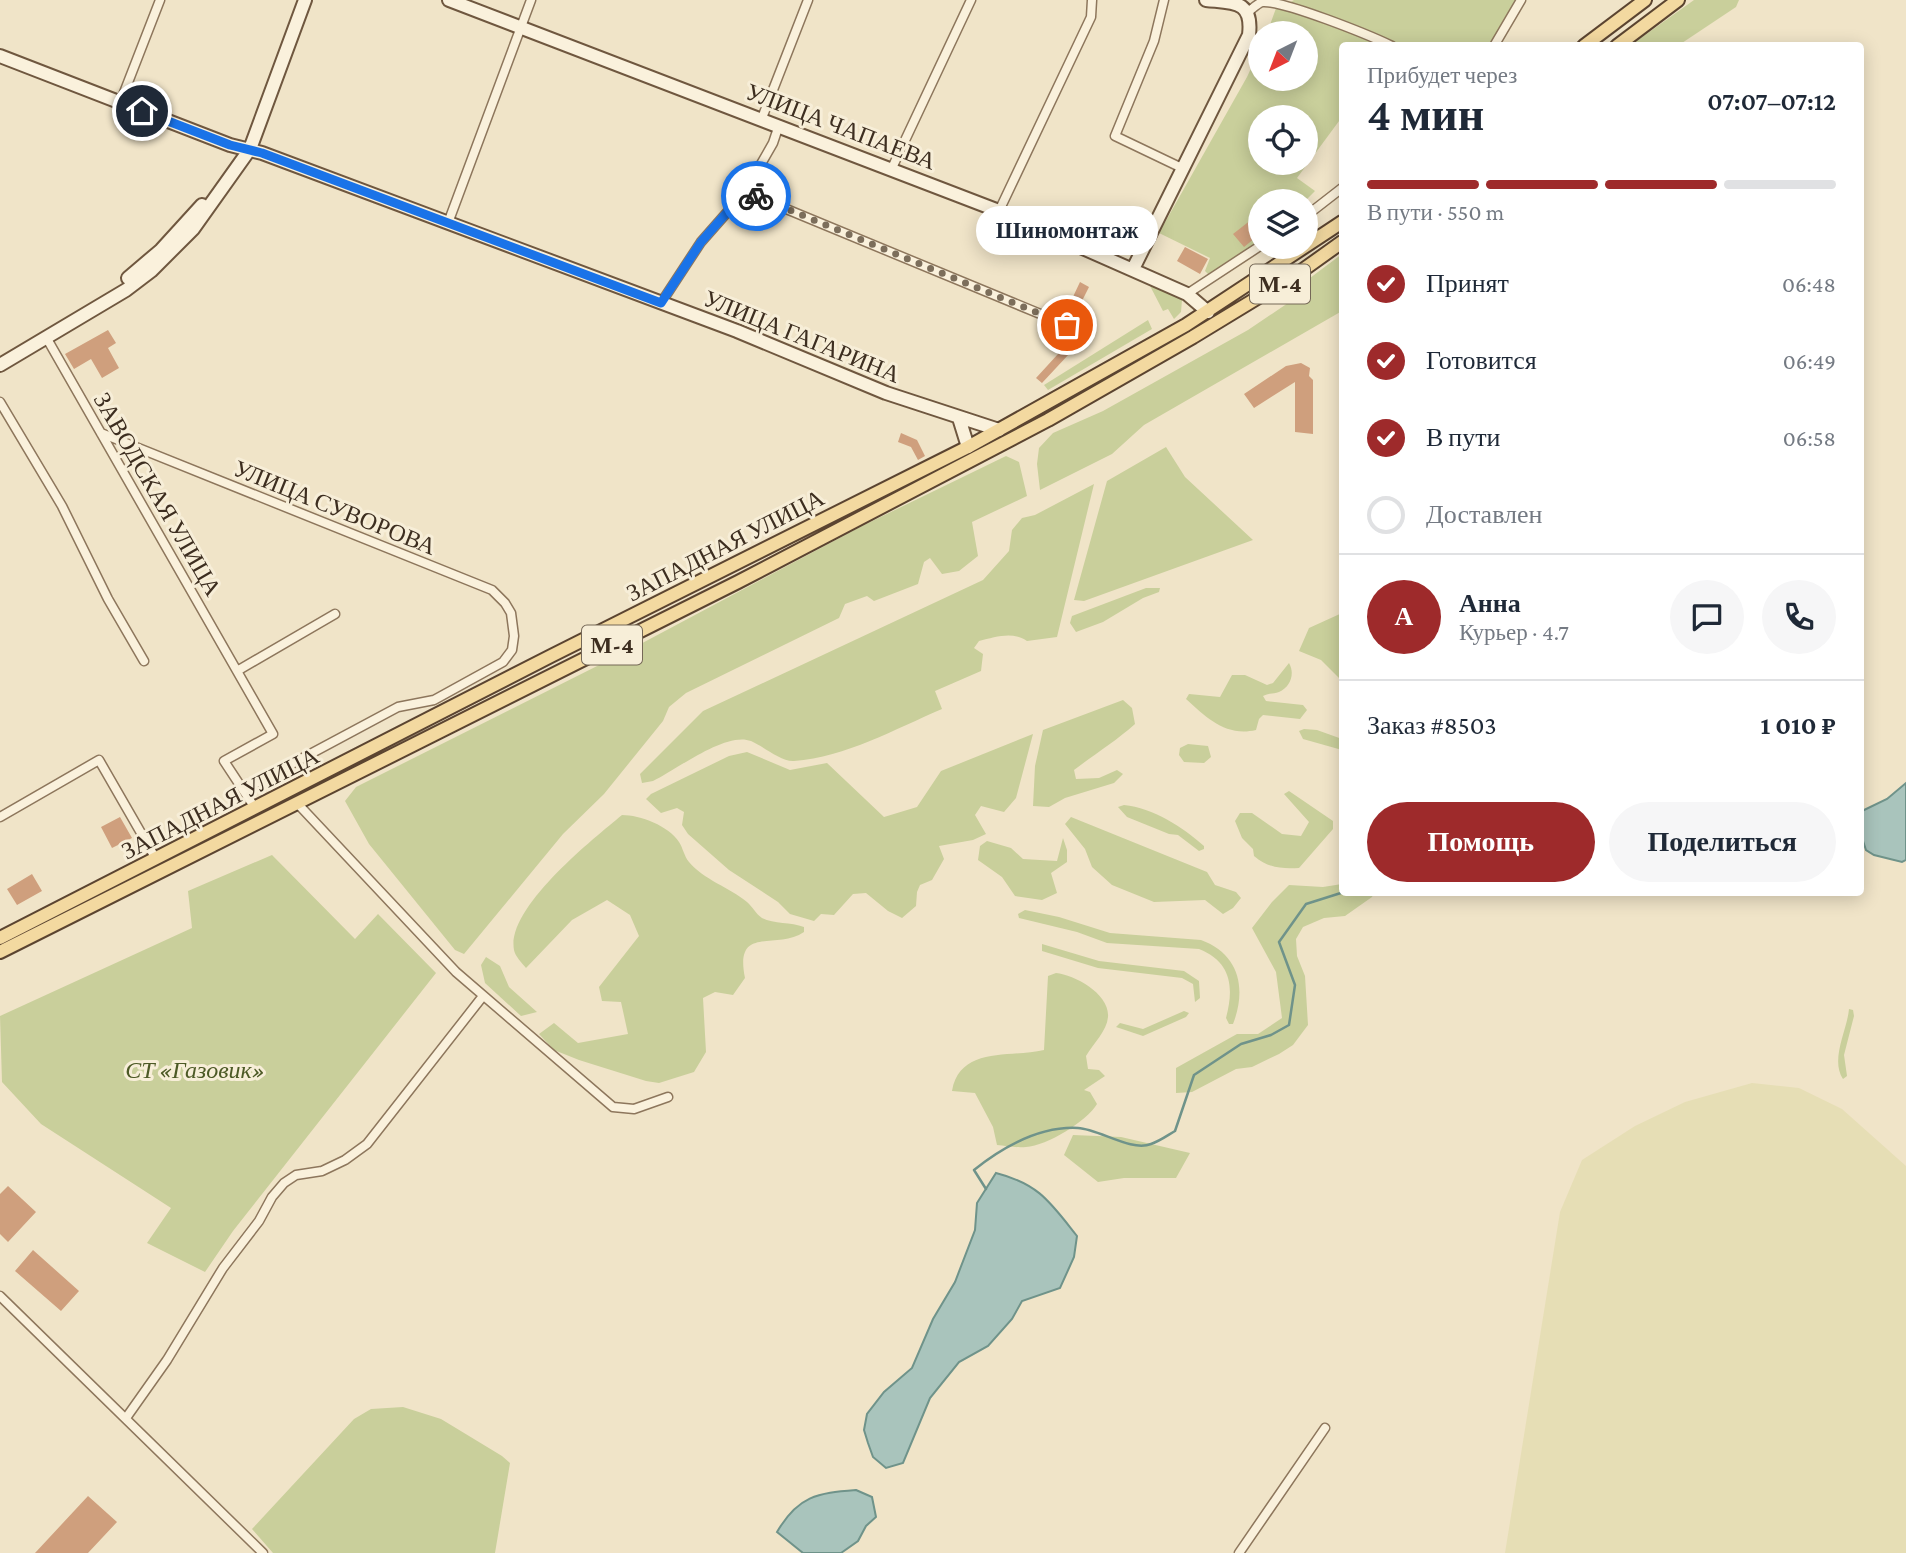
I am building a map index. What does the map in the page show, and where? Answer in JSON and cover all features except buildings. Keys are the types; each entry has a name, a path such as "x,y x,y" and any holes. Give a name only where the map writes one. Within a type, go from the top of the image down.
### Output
{"main road":[{"path":"0,356 104,293 142,266 195,213 246,148 298,0"},
{"path":"0,365 126,290 151,271 201,219 246,148 305,0"},
{"name":"УЛИЦА ЧАПАЕВА","path":"449,0 999,211 1188,294 1208,312"},
{"path":"1133,270 1250,35 1251,20 1248,12 1234,1 1206,0"},
{"path":"1589,42 1645,0"},
{"path":"1621,42 1678,0"},
{"name":"УЛИЦА ГАГАРИНА","path":"0,57 737,331 886,393 999,430"},
{"name":"ЗАПАДНАЯ УЛИЦА","path":"0,938 563,650 968,447 1208,312 1339,224"},
{"name":"ЗАПАДНАЯ УЛИЦА","path":"0,952 738,582 1048,420 1188,341 1300,272 1339,244"},
{"path":"959,418 968,447"}],"street":[{"path":"120,103 160,0"},
{"path":"448,223 531,0"},
{"path":"762,118 808,0"},
{"path":"891,168 971,0"},
{"path":"999,211 1091,17 1092,0"},
{"path":"1164,0 1154,41 1115,135 1184,169"},
{"path":"1496,42 1521,0"},
{"path":"1248,12 1263,1 1301,8 1382,42"},
{"path":"661,303 701,242 745,192 769,151 779,125"},
{"path":"1318,207 1339,190"},
{"path":"745,192 1067,325"},
{"path":"1188,294 1248,254"},
{"name":"ЗАВОДСКАЯ УЛИЦА","path":"46,337 273,734 224,761 255,808"},
{"path":"0,402 62,506 108,599 144,661"},
{"name":"УЛИЦА СУВОРОВА","path":"101,433 492,590 511,613 514,636 512,650"},
{"path":"237,671 335,614"},
{"name":"ЗАПАДНАЯ УЛИЦА","path":"243,790 398,707 434,700 487,673 503,662 512,650"},
{"path":"0,817 99,760 156,859"},
{"path":"298,803 447,962 613,1107 634,1109 668,1097"},
{"path":"125,1418 167,1360 223,1268 259,1221 272,1197 284,1183 296,1175 322,1171 345,1160 367,1144 483,996"},
{"path":"0,1296 263,1553"},
{"path":"1239,1553 1325,1428"}],"shaded area":[{"path":"1752,1083 1799,1088 1842,1109 1906,1166 1906,1553 1505,1553 1560,1212 1582,1160 1635,1126 1685,1102"}],"green space":[{"path":"1279,0 1289,3 1294,0 1519,0 1492,42 1339,42 1339,121 1318,150 1318,105 1248,105 1248,175 1299,175 1297,178 1312,189 1248,189 1248,248 1209,275 1205,271 1210,258 1159,233 1248,75 1248,91 1318,91 1318,21 1271,21"},
{"path":"1694,0 1739,0 1736,7 1684,42 1635,42"},
{"path":"1339,256 1339,313 1144,425 1112,454 1040,490 1037,464 1039,448 1053,433 1103,411 1248,330 1288,303 1290,293"},
{"path":"1148,282 1174,293 1182,300 1181,312 1174,319 1168,309 1163,311"},
{"path":"1148,320 1152,329 1048,390 1044,385"},
{"path":"1166,447 1185,477 1253,540 1084,601 1074,600 1107,481"},
{"path":"1006,456 1019,462 1027,496 972,522 978,556 959,571 942,574 930,558 924,562 918,584 874,601 867,596 845,604 839,618 686,693 669,707 663,721 604,794 563,834 464,954 455,950 369,844 345,801 356,787 633,648 860,527"},
{"path":"1094,484 1057,637 1027,641 1016,636 1004,636 979,641 974,648 983,654 981,671 935,691 942,709 851,748 789,761 751,741 728,741 701,753 653,781 642,783 640,774 703,711 983,580 1009,551 1012,530 1022,518 1035,515"},
{"path":"1146,588 1160,588 1159,592 1143,598 1103,622 1076,632 1070,623 1072,616"},
{"path":"1339,614 1339,678 1321,660 1299,651 1309,628"},
{"path":"1289,663 1292,675 1286,687 1279,692 1263,696 1266,701 1303,705 1307,710 1300,719 1263,715 1256,730 1235,731 1209,719 1186,699 1189,694 1220,697 1232,675 1245,675 1267,685 1273,683"},
{"path":"1123,700 1132,708 1135,724 1074,770 1076,779 1099,778 1117,770 1123,774 1114,783 1065,798 1049,807 1033,806 1035,766 1043,730"},
{"path":"1317,730 1339,738 1339,749 1303,739 1299,731"},
{"path":"1033,734 1016,798 1004,812 981,806 975,815 986,834 973,840 939,846 944,859 932,880 920,885 916,906 902,918 888,911 866,893 853,894 834,915 821,914 814,921 790,914 778,902 729,870 688,834 682,825 684,812 677,808 661,813 646,799 651,794 729,756 747,752 790,770 827,763 884,817 917,807 941,771"},
{"path":"1188,744 1208,746 1211,757 1204,763 1184,762 1179,755 1180,748"},
{"path":"1289,791 1333,821 1333,829 1299,868 1275,867 1259,860 1242,838 1235,821 1240,813 1252,813 1282,834 1301,836 1309,822 1284,794"},
{"path":"1124,805 1146,810 1177,825 1204,846 1204,849 1199,851 1178,835 1127,817 1118,807"},
{"path":"622,815 645,819 668,831 679,842 687,860 695,868 740,897 762,918 804,927 804,932 793,937 751,945 743,961 745,978 733,995 715,992 703,998 706,1052 694,1072 659,1083 554,1050 539,1034 554,1023 578,1043 628,1034 621,1002 602,1001 599,987 639,936 630,915 607,900 572,920 526,968 514,950 515,933 537,895 573,858"},
{"path":"1071,817 1207,872 1215,885 1236,892 1241,898 1233,908 1223,914 1205,900 1154,902 1112,885 1092,867 1085,849 1065,824"},
{"path":"1063,838 1067,862 1051,873 1057,893 1042,900 1015,896 1002,877 978,860 980,846 987,841 1011,848 1023,859 1057,861"},
{"name":"СТ «Газовик»","path":"272,855 355,939 378,914 436,973 233,1231 205,1272 147,1243 171,1208 41,1124 2,1082 0,1016 192,928 188,891"},
{"path":"1339,884 1339,896 1372,896 1345,916 1324,918 1303,927 1296,939 1297,956 1305,976 1308,1025 1293,1045 1279,1054 1252,1067 1236,1069 1192,1092 1176,1093 1176,1068 1237,1034 1258,1034 1282,1018 1276,972 1252,928 1289,885 1323,887"},
{"path":"1025,910 1059,917 1110,933 1201,940 1214,946 1232,963 1239,985 1233,1024 1229,1024 1226,1018 1230,996 1228,977 1210,954 1199,949 1107,943 1077,932 1019,918 1018,914"},
{"path":"1042,944 1099,961 1184,971 1199,981 1200,998 1195,1002 1193,984 1182,978 1098,968 1042,951"},
{"path":"486,957 500,966 509,987 537,1012 521,1016 485,983 481,965"},
{"path":"1056,973 1072,977 1090,987 1107,1009 1105,1027 1086,1056 1088,1069 1099,1070 1105,1076 1084,1090 1090,1092 1097,1104 1076,1125 1045,1142 1023,1147 997,1145 993,1127 975,1093 952,1091 957,1077 965,1067 976,1060 1044,1050 1048,976"},
{"path":"1849,1009 1853,1010 1854,1016 1844,1055 1847,1076 1843,1079 1838,1063"},
{"path":"1184,1011 1189,1013 1186,1017 1143,1036 1116,1027 1120,1023 1143,1029"},
{"path":"1073,1135 1121,1137 1190,1153 1176,1178 1124,1178 1098,1182 1064,1155"},
{"path":"403,1407 441,1419 510,1463 495,1553 273,1553 252,1529 354,1419 371,1409"}],"water":[{"path":"1906,783 1906,860 1902,862 1874,855 1866,850 1864,844 1864,810 1887,799"},
{"path":"996,1173 1023,1183 1051,1204 1077,1236 1074,1257 1060,1288 1022,1301 1012,1319 988,1346 959,1362 930,1398 903,1463 886,1468 873,1457 868,1443 864,1430 867,1414 884,1392 912,1368 933,1319 955,1282 975,1230 977,1203"},
{"path":"856,1490 872,1497 876,1517 866,1526 858,1541 841,1553 803,1553 777,1532 793,1511 810,1499 819,1495"}],"waterway":[{"path":"986,1189 974,1170 1009,1146 1049,1130 1086,1129 1125,1143 1143,1146 1175,1131 1194,1075 1241,1044 1271,1035 1289,1025 1295,985 1279,942 1306,904 1339,894"}],"way so far":[{"path":"756,196 1067,325"}],"place":[{"name":"Шиномонтаж","path":"1067,325"}],"route":[{"path":"142,111 230,145 262,153 661,303 678,273 701,242 745,192 756,196"}]}
